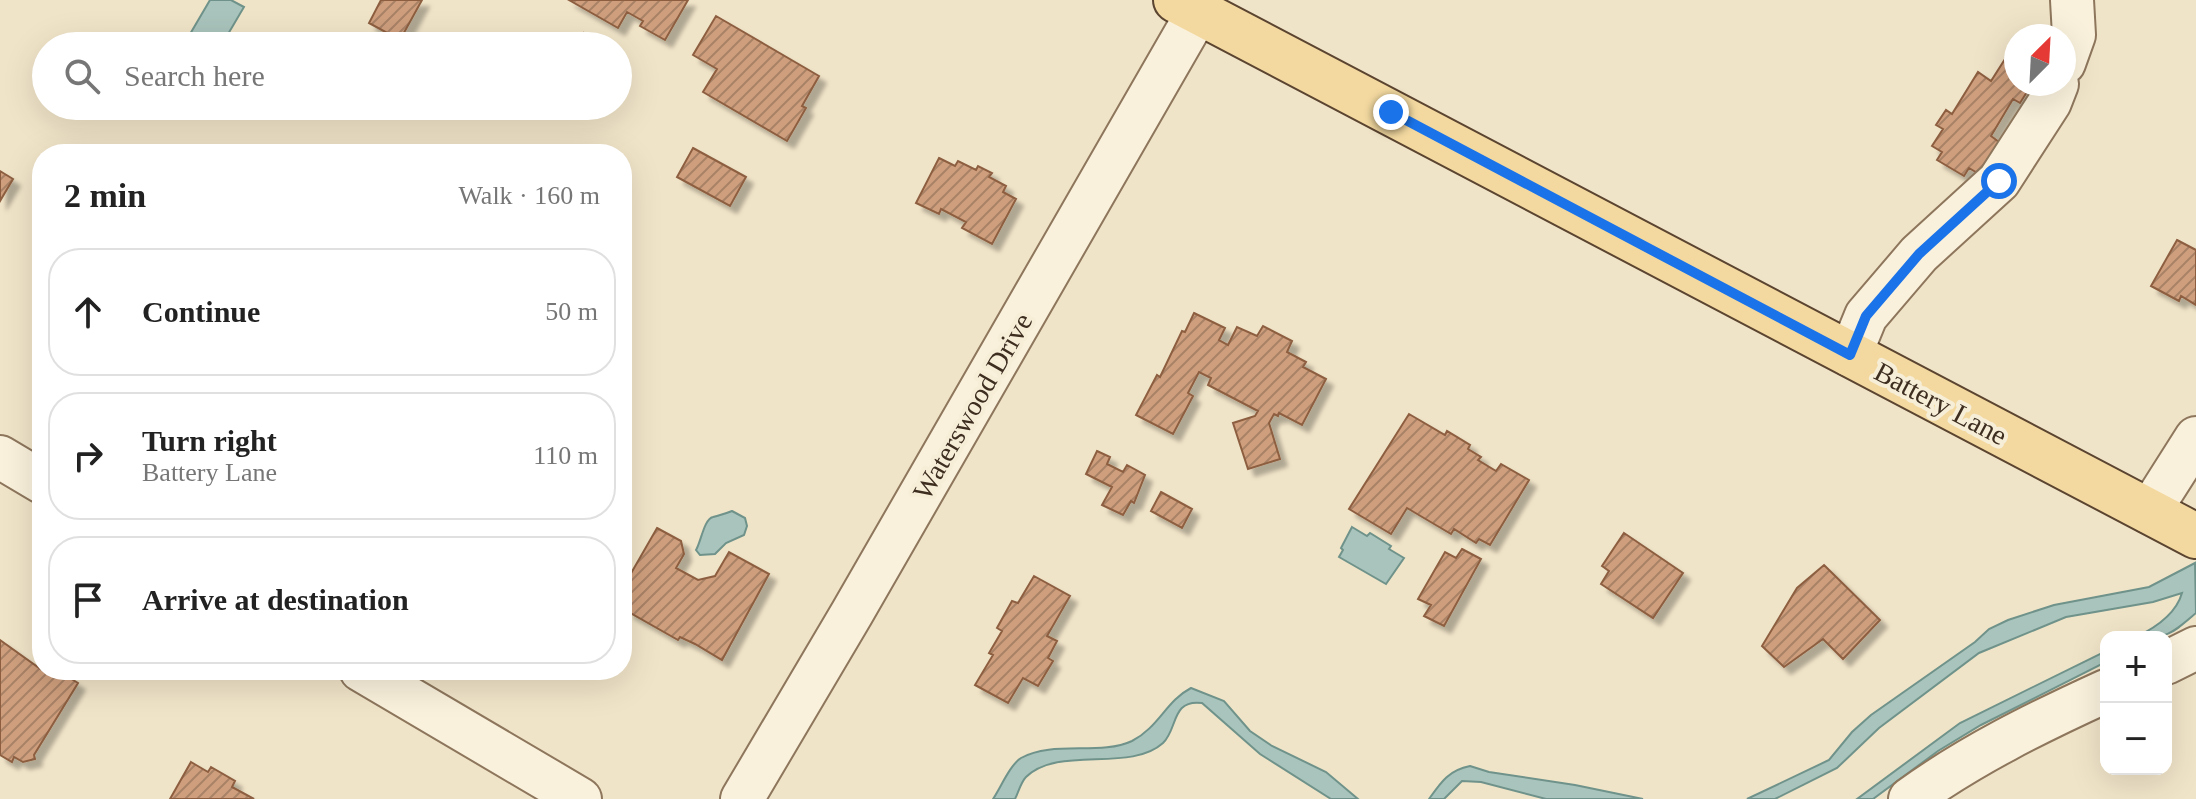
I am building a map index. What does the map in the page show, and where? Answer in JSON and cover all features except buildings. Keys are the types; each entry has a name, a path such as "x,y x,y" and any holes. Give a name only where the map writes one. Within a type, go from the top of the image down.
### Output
{"main road":[{"name":"Battery Lane","path":"1187,6 2196,536"}],"street":[{"path":"2072,0 2073,24"},
{"name":"Waterswood Drive","path":"742,799 860,600 1187,6"},
{"path":"1850,355 1866,316 1919,254 1999,181 2052,96"},
{"path":"2149,512 2196,438"},
{"path":"0,457 32,476"},
{"path":"2172,660 2196,648"},
{"path":"378,680 580,799"},
{"path":"1910,799 1936,780 2025,728 2100,694"}],"water":[{"path":"210,0 231,0 244,7 229,32 191,32"},
{"path":"732,511 745,518 747,526 744,535 726,543 715,554 700,555 696,550 707,522"},
{"path":"1352,527 1367,536 1370,533 1404,558 1386,584 1339,557"},
{"path":"2195,563 2196,613 2172,631 2146,631 2164,620 2182,593 2153,602 2066,617 1979,653 1879,728 1837,768 1775,799 1747,799 1829,760 1871,715 1989,629 2054,605 2149,587"},
{"path":"2100,654 2100,665 1981,725 1938,751 1873,799 1857,799 1960,723"},
{"path":"1191,688 1224,701 1250,731 1272,746 1326,772 1358,799 1331,799 1260,754 1202,703 1192,703 1180,710 1163,743 1149,752 1114,759 1057,762 1026,777 1015,799 993,799 1009,771 1021,758 1047,750 1106,747 1132,741 1149,729 1182,693"},
{"path":"1470,766 1643,799 1546,799 1481,782 1462,781 1444,799 1429,799 1451,774"}],"route":[{"path":"1391,112 1850,355 1866,316 1919,254 1999,181"}]}
